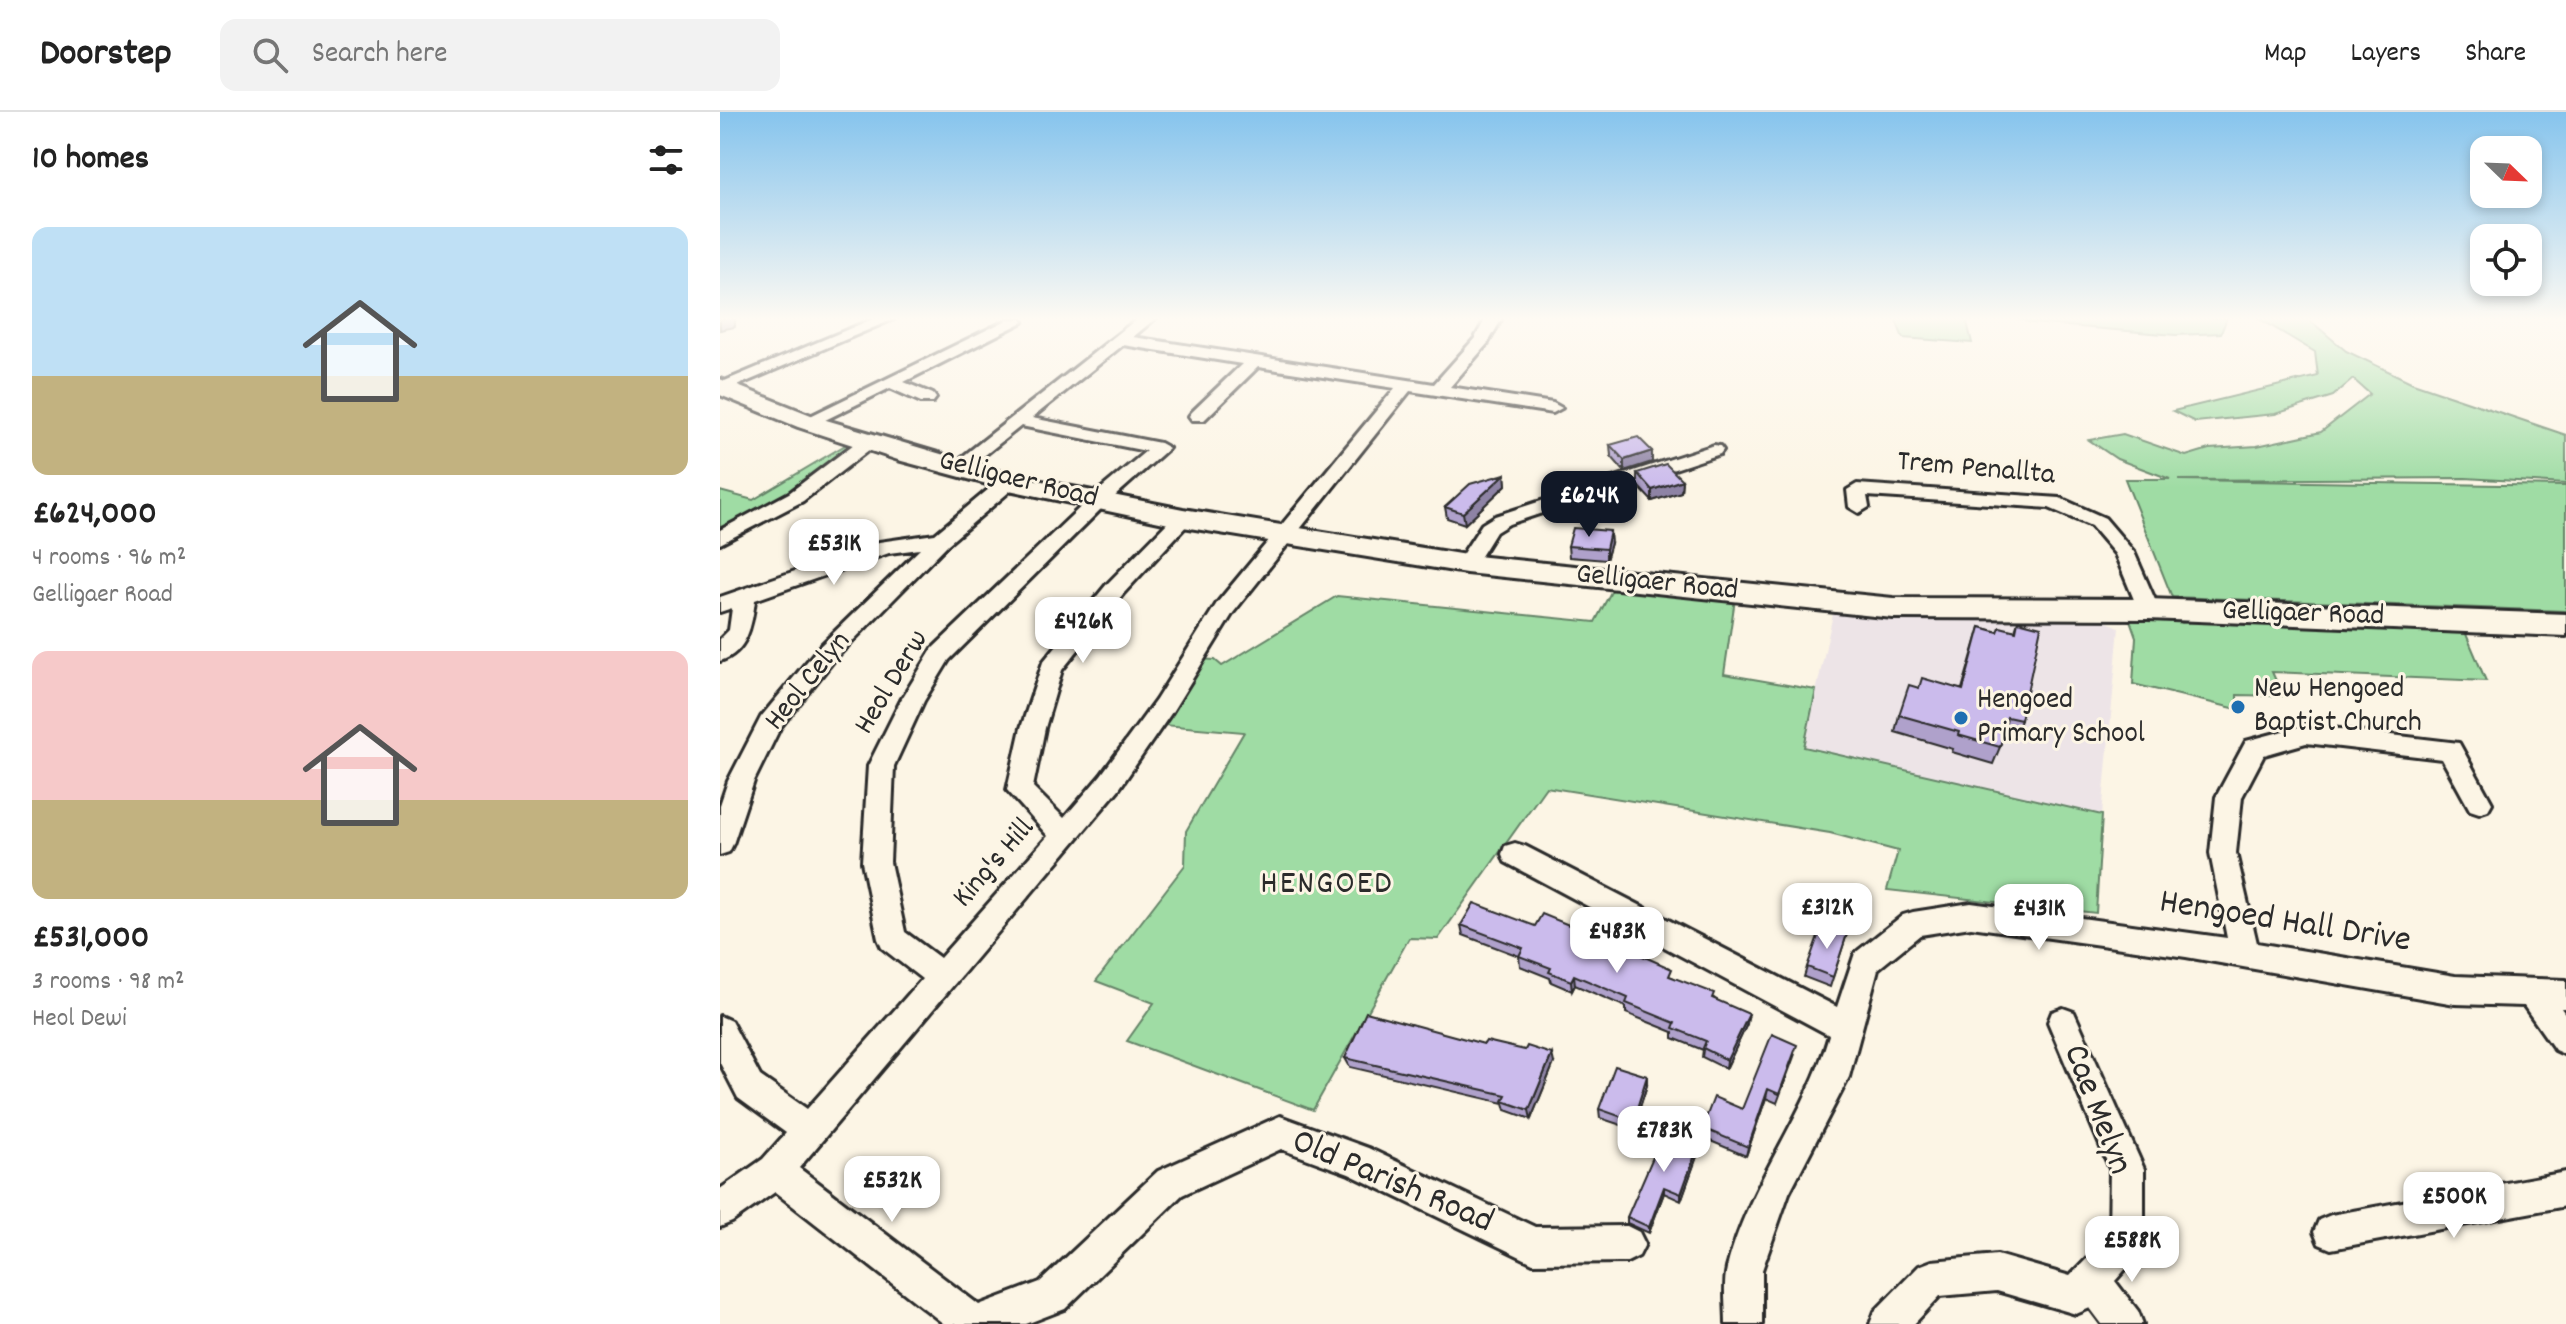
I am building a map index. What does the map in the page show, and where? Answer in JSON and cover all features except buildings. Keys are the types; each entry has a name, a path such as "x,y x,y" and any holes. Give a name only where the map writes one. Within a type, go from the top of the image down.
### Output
{"street":[{"path":"723,391 760,375"},
{"path":"807,422 906,375"},
{"path":"957,468 1076,375"},
{"path":"1198,416 1240,375"},
{"path":"1347,375 1553,408"},
{"path":"1439,389 1452,375"},
{"path":"890,382 927,398"},
{"name":"King's Hill","path":"720,1210 775,1171 1110,782 1164,706 1225,608 1407,384"},
{"name":"Gelligaer Road","path":"723,391 868,442 1009,482 1183,518 1466,564 1893,608 2148,609 2566,625"},
{"name":"Heol Derw","path":"942,977 892,939 876,862 881,766 913,700 941,654 1098,501 1160,448 1017,420"},
{"path":"720,538 796,497 868,442"},
{"path":"1466,564 1489,528 1502,520 1693,466 1714,450"},
{"name":"Heol Celyn","path":"720,844 741,781 770,723 827,653 941,540 1009,482"},
{"name":"Trem Penallta","path":"1859,507 1857,490 2053,502 2098,522 2124,552 2148,609"},
{"path":"1064,835 1020,790 1033,728 1051,668 1115,589 1183,518"},
{"path":"720,605 886,547 941,540"},
{"path":"720,653 740,632 745,596"},
{"path":"2245,954 2223,853 2229,797 2255,748 2306,734 2450,750 2479,803"},
{"path":"1515,854 1847,1028"},
{"name":"Hengoed Hall Drive","path":"1744,1324 1744,1270 1775,1185 1833,1077 1865,962 1913,924 1971,915 2245,954 2455,990 2566,994"},
{"path":"2532,993 2566,1040"},
{"name":"Cae Melyn","path":"1888,1324 1932,1279 1997,1273 2076,1296 2126,1243 2127,1169 2063,1022"},
{"path":"720,1031 749,1087 810,1131"},
{"name":"Old Parish Road","path":"775,1171 975,1324 1052,1296 1170,1183 1280,1132 1356,1160 1533,1245 1627,1244"},
{"path":"2331,1232 2566,1189"},
{"path":"2091,1280 2125,1324"}],"shaded area":[{"name":"Hengoed Primary School","path":"1833,614 1945,620 2105,621 2119,627 2102,815 1804,747"}],"green space":[{"path":"2395,375 2566,435 2566,484 2465,478 2178,480 2566,486 2566,611 2172,597 2125,479 2170,479 2117,459 2089,440 2123,434 2186,456 2209,449 2257,446 2321,432 2370,394 2353,379 2333,396 2275,414 2195,422 2173,411 2318,376"},
{"path":"847,444 850,447 836,463 720,537 720,491 753,500"},
{"path":"1613,588 1735,599 1724,674 1816,690 1804,747 2102,815 2096,913 1887,890 1898,851 1830,833 1546,787 1438,939 1409,938 1313,1110 1127,1041 1154,1003 1096,981 1185,865 1186,831 1244,732 1163,725 1198,659 1215,660 1222,666 1337,596 1595,622"},
{"path":"2200,615 2463,627 2486,681 2272,672 2283,696 2237,695 2237,709 2133,684 2136,637 2130,620 2175,618 2182,623 2195,622"}],"place":[{"name":"New Hengoed Baptist Church","path":"2238,707"},
{"name":"Hengoed Primary School","path":"1961,718"}],"district":[{"name":"HENGOED","path":"1327,885"}]}
